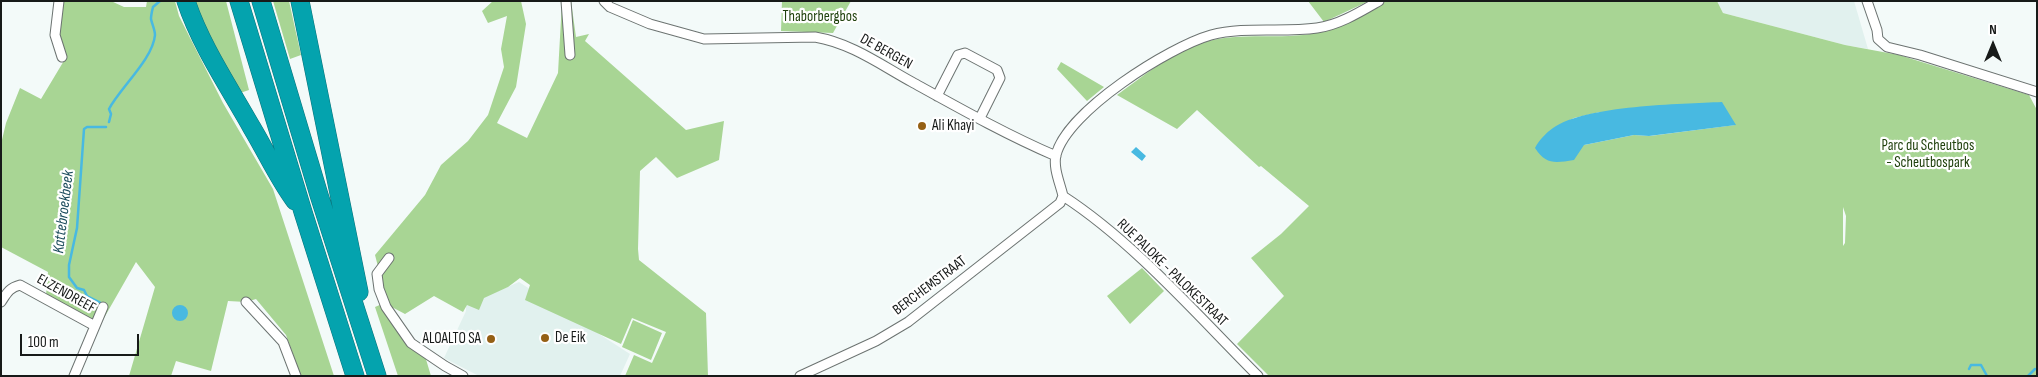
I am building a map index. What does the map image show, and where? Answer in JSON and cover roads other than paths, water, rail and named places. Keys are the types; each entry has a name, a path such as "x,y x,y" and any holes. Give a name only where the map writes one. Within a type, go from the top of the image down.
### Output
{"highway":[{"path":"186,1 210,54 282,184 303,212"},
{"path":"239,1 355,376"},
{"path":"261,1 360,327 377,376"},
{"path":"300,1 361,299 360,327"}],"street":[{"path":"59,1 55,35 62,57"},
{"path":"566,1 570,55"},
{"name":"DE BERGEN","path":"604,1 610,7 650,24 704,38 815,38 832,40 1056,156"},
{"path":"1063,196 1056,167 1056,156 1066,134 1087,110 1168,52 1187,43 1212,35 1242,31 1288,31 1319,28 1346,19 1379,1"},
{"path":"1867,1 1877,30 1878,39 1887,46 2037,92"},
{"path":"937,96 958,55 965,53 997,70 1000,78 980,118"},
{"name":"BERCHEMSTRAAT","path":"800,376 876,341 908,322 1060,203 1063,196"},
{"name":"RUE PALOKE - PALOKESTRAAT","path":"1063,196 1098,221 1127,247 1258,376"},
{"path":"390,258 377,274 379,289 386,307 411,343 445,366 464,376"},
{"name":"ELZENDREEF","path":"1,302 12,287 20,285 95,326"},
{"path":"246,302 283,342 296,376"},
{"path":"74,376 103,307"}],"water":[{"path":"1722,102 1736,125 1649,136 1634,135 1584,145 1574,160 1561,162 1547,160 1535,148 1553,128 1568,120 1588,115 1634,107"},
{"path":"1136,147 1146,156 1142,161 1131,152"},
{"path":"180,305 188,313 180,321 172,313"}],"waterway":[{"name":"Kattebroekbeek","path":"109,122 111,114 109,109 149,54 155,35 151,14 153,7 160,1"},
{"name":"Kattebroekbeek","path":"101,303 87,296 84,290 77,288 69,277 69,265 77,228 84,129 87,127 106,127"},
{"path":"1969,369 1971,365 1981,365 1987,376"},
{"path":"2028,376 2035,369"}],"place":[{"name":"Ali Khayi","path":"922,126"},
{"name":"De Eik","path":"545,338"},
{"name":"ALOALTO SA","path":"491,339"}],"park label":[{"name":"Thaborbergbos","path":"820,17"},
{"name":"Parc du Scheutbos - Scheutbospark","path":"1928,154"}]}
